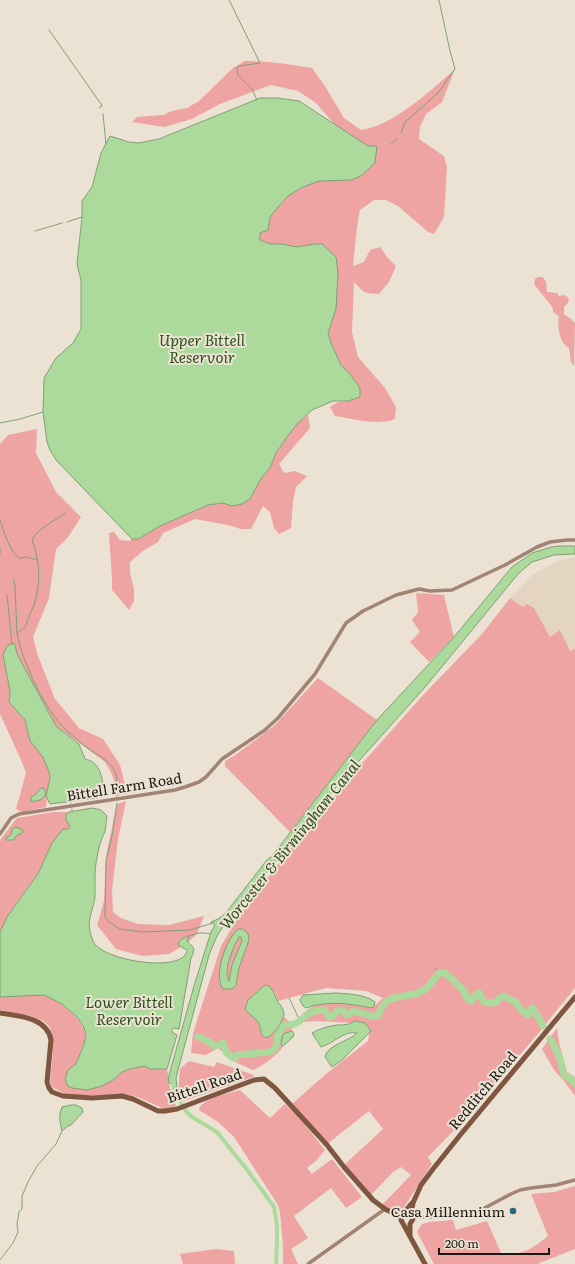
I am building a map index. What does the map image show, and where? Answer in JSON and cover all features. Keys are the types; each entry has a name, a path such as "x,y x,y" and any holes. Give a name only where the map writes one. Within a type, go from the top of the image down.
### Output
{"main road":[{"name":"Redditch Road","path":"402,1215 413,1202 421,1185 438,1163 575,997"},
{"name":"Bittell Road","path":"0,1013 36,1021 47,1029 51,1044 47,1082 49,1088 55,1094 84,1098 122,1096 158,1110 165,1111 177,1109 254,1080 264,1079 275,1088 299,1113 366,1193 385,1209 402,1215"},
{"name":"Redditch Road","path":"412,1216 413,1202"},
{"path":"410,1236 410,1224 413,1221 412,1216 407,1212 402,1215 401,1220 404,1224 410,1236 426,1264"},
{"path":"404,1224 410,1224"}],"street":[{"name":"Bittell Farm Road","path":"0,834 11,818 19,814 175,790 199,782 206,777 222,759 265,730 278,718 315,674 346,623 363,611 396,595 419,589 430,591 452,590 505,565 537,547 550,542 575,540"},
{"path":"412,1216 472,1215 498,1200 520,1190 556,1185 575,1180"},
{"path":"308,1264 385,1209"}],"shaded area":[{"path":"245,61 278,63 312,68 325,86 344,118 361,130 376,126 397,116 438,85 455,69 442,102 426,114 420,127 419,139 444,156 447,167 444,217 434,234 428,232 398,206 386,200 374,200 360,210 357,227 353,266 364,262 370,250 380,247 396,266 389,282 379,294 364,292 354,282 352,332 358,357 385,388 396,407 395,419 373,422 335,416 330,407 338,402 348,401 360,397 350,374 341,365 336,357 328,333 336,309 338,273 315,244 297,247 282,244 270,244 260,240 260,233 268,230 270,217 288,196 303,187 319,181 351,180 368,146 335,125 316,103 298,91 271,85 220,104 192,119 164,127 132,122 137,117 163,115 172,111 187,108 199,101 233,68"},
{"path":"538,277 543,277 546,282 547,292 557,293 559,296 564,295 569,298 568,303 564,307 564,314 575,323 574,366 571,362 569,348 561,338 558,325 559,316 553,312 553,308 534,284 535,279"},
{"path":"308,415 310,428 279,464 284,473 295,471 307,476 296,487 293,501 291,528 279,534 274,528 270,512 263,506 251,529 241,529 195,519 163,533 158,542 144,550 130,562 130,573 134,589 134,601 129,610 112,590 109,533 114,532 120,540 129,541 132,539 138,539 160,526 208,505 223,503 232,506 250,499 262,477 270,468 276,453 287,437 297,424"},
{"path":"37,429 36,453 56,492 81,517 68,537 56,549 49,598 33,637 38,656 55,699 79,728 103,739 120,765 126,789 124,794 115,796 114,780 104,761 56,726 18,656 14,643 3,655 10,691 9,702 25,720 30,741 43,757 50,778 46,795 46,807 22,812 16,809 26,773 0,714 0,444 8,435"},
{"path":"575,558 575,649 570,651 550,637 534,608 523,607 510,598 531,576 557,561"},
{"path":"416,593 444,595 454,637 429,662 410,642 420,632 412,620 418,612"},
{"path":"510,598 523,607 527,604 534,608 550,637 560,630 570,651 575,649 575,988 537,1035 460,1124 428,1157 432,1164 404,1207 393,1211 382,1205 411,1175 401,1167 393,1172 371,1195 344,1165 383,1129 369,1111 327,1144 292,1104 326,1074 368,1041 371,1031 365,1023 355,1021 353,1023 316,1021 304,1022 302,1014 314,1006 331,1003 372,1008 383,998 366,991 326,988 278,1001 275,993 265,985 249,1000 262,1035 282,1021 284,1017 293,1025 292,1031 288,1032 281,1044 283,1047 273,1057 253,1070 235,1062 218,1048 206,1055 191,1053 193,1033 221,946 236,921 284,856 358,768 425,693 482,634"},
{"path":"318,678 377,720 290,832 225,766 225,761 274,726"},
{"path":"126,801 118,839 112,890 113,912 121,918 138,924 169,925 204,916 197,934 186,944 169,954 142,956 116,949 97,925 104,901 106,856 117,804"},
{"path":"54,812 69,812 66,815 70,826 52,843 38,874 17,902 0,932 0,840 17,818"},
{"path":"42,995 62,1004 75,1016 83,1028 85,1033 84,1044 77,1062 70,1068 87,1090 102,1086 113,1080 122,1072 130,1069 144,1066 150,1069 167,1069 170,1088 176,1106 164,1109 142,1099 121,1094 70,1095 52,1087 50,1081 53,1044 51,1030 48,1025 39,1019 19,1013 0,1010 0,997"},
{"path":"557,1028 559,1043 567,1072 575,1077 575,1096 554,1070 542,1049"},
{"path":"189,1061 214,1067 217,1062 254,1075 253,1077 184,1101 179,1090 180,1069"},
{"path":"240,1090 270,1118 285,1104 298,1116 325,1150 316,1161 307,1168 312,1174 332,1159 362,1197 346,1208 331,1188 294,1216 308,1238 291,1249 298,1264 283,1264 283,1246 278,1205 234,1137 218,1122 199,1110 204,1103 210,1100"},
{"path":"575,1186 575,1249 537,1264 434,1264 417,1232 422,1224 429,1222 453,1220 456,1230 487,1221 501,1253 509,1254 521,1252 531,1248 548,1236 531,1194 554,1192"},
{"path":"216,1249 234,1251 235,1264 183,1264 180,1254"}],"water":[{"name":"Upper Bittell Reservoir","path":"260,98 277,98 299,101 368,146 377,146 375,163 361,176 351,180 319,181 303,187 288,196 270,217 268,230 260,233 260,240 270,244 282,244 297,247 322,244 336,257 338,273 336,309 328,333 341,365 350,374 360,388 360,397 348,401 333,401 312,410 297,424 287,437 276,453 270,468 262,477 250,499 242,504 232,506 223,503 208,505 160,526 138,539 132,539 56,460 47,442 43,412 44,378 56,358 73,343 81,329 81,280 77,264 82,217 82,201 92,187 101,153 110,136 129,142 139,143 159,139"},
{"path":"559,546 575,546 575,554 554,555 532,562 518,574 426,686 342,780 229,917 217,936 209,955 176,1078 177,1087 168,1082 194,986 211,932 215,925 211,922 225,914 266,861 272,856 377,720 454,637 512,567 532,553"},
{"path":"14,643 18,656 56,726 79,744 85,759 94,763 97,767 103,784 103,793 98,798 50,804 46,796 50,778 43,757 30,741 25,720 9,702 10,691 3,655 7,646"},
{"path":"42,788 46,793 42,799 38,801 31,801 31,797"},
{"name":"Lower Bittell Reservoir","path":"92,808 101,810 107,816 105,831 99,846 95,868 95,897 89,923 93,941 99,948 111,954 142,962 173,962 183,957 187,950 178,944 181,939 189,936 187,941 194,950 191,958 179,1029 174,1028 172,1030 172,1032 177,1035 167,1069 150,1069 144,1066 130,1069 122,1072 113,1080 102,1086 87,1090 72,1088 68,1086 65,1080 68,1070 76,1064 84,1044 86,1034 83,1025 76,1016 62,1004 44,995 0,997 0,932 7,917 38,874 52,843 63,829 68,829 70,826 66,820 66,815 69,812"},
{"path":"16,827 23,830 22,833 16,836 14,840 6,840 6,838 11,835 12,829"},
{"path":"238,929 242,929 248,934 249,940 239,968 236,985 232,989 225,989 222,988 220,982 220,966 229,940","holes":["239,937 241,937 242,941 232,965 229,981 227,976 228,965 234,947"]},
{"path":"265,985 269,986 272,990 284,1013 284,1016 277,1029 274,1033 267,1037 263,1036 258,1022 245,1009 248,1000"},
{"path":"336,993 366,997 375,1002 374,1006 372,1008 332,1003 315,1005 306,1008 300,1000 303,995"},
{"path":"355,1021 365,1023 371,1031 342,1060 332,1067 325,1057 327,1053 334,1046 349,1039 357,1033 343,1035 321,1047 312,1033 327,1027"},
{"path":"292,1031 294,1034 293,1037 283,1046 281,1044 283,1034"},
{"path":"76,1105 82,1108 83,1112 71,1125 62,1131 60,1114 62,1107"}],"waterway":[{"path":"229,0 260,63 239,66 237,68 238,75 252,89 257,100"},
{"path":"401,133 405,122 438,93 455,69 439,0"},
{"path":"49,30 101,104 102,106 99,108"},
{"path":"103,114 106,144"},
{"path":"391,144 397,139"},
{"path":"67,222 82,217"},
{"path":"35,231 62,223"},
{"path":"0,423 43,412"},
{"path":"66,513 38,532 32,540 37,556 39,572 38,589 34,605 26,625 17,633 28,669 48,707 65,729 111,765 117,778 117,796"},
{"path":"0,520 7,540 15,555 19,558 27,557 37,560"},
{"path":"0,547 0,554"},
{"path":"14,580 17,633"},
{"path":"7,595 12,644"},
{"path":"117,803 112,836 106,861 105,917 109,922 120,929 143,932 190,930 213,923"},
{"path":"189,936 200,933 210,934"},
{"path":"435,968 439,973"},
{"path":"198,1037 215,1046 223,1043 226,1052 233,1058 236,1058 237,1055 270,1052 276,1046 277,1037 284,1025 294,1024 314,1011 325,1010 329,1017 333,1016 337,1011 343,1010 347,1015 354,1011 371,1016 378,1016 381,1008 386,1002 396,997 419,993 424,990 439,973 445,973 451,978 465,992 466,997 470,1001 472,1001 476,994 479,993 483,1001 488,1003 495,1003 504,996 515,1001 521,1010 528,1015 529,1011 533,1008 543,1026"},
{"path":"289,998 300,1021"},
{"path":"550,1039 557,1052 564,1075 574,1081 575,1084"},
{"name":"Worcester & Birmingham Canal","path":"173,1079 174,1092 186,1111 192,1117 217,1132 274,1207 277,1225 276,1264"},
{"path":"0,1260 13,1243 18,1232 17,1224 19,1212 22,1209 22,1196 28,1182 37,1166 56,1144 62,1131"}],"place":[{"name":"Casa Millennium","path":"513,1211"}]}
